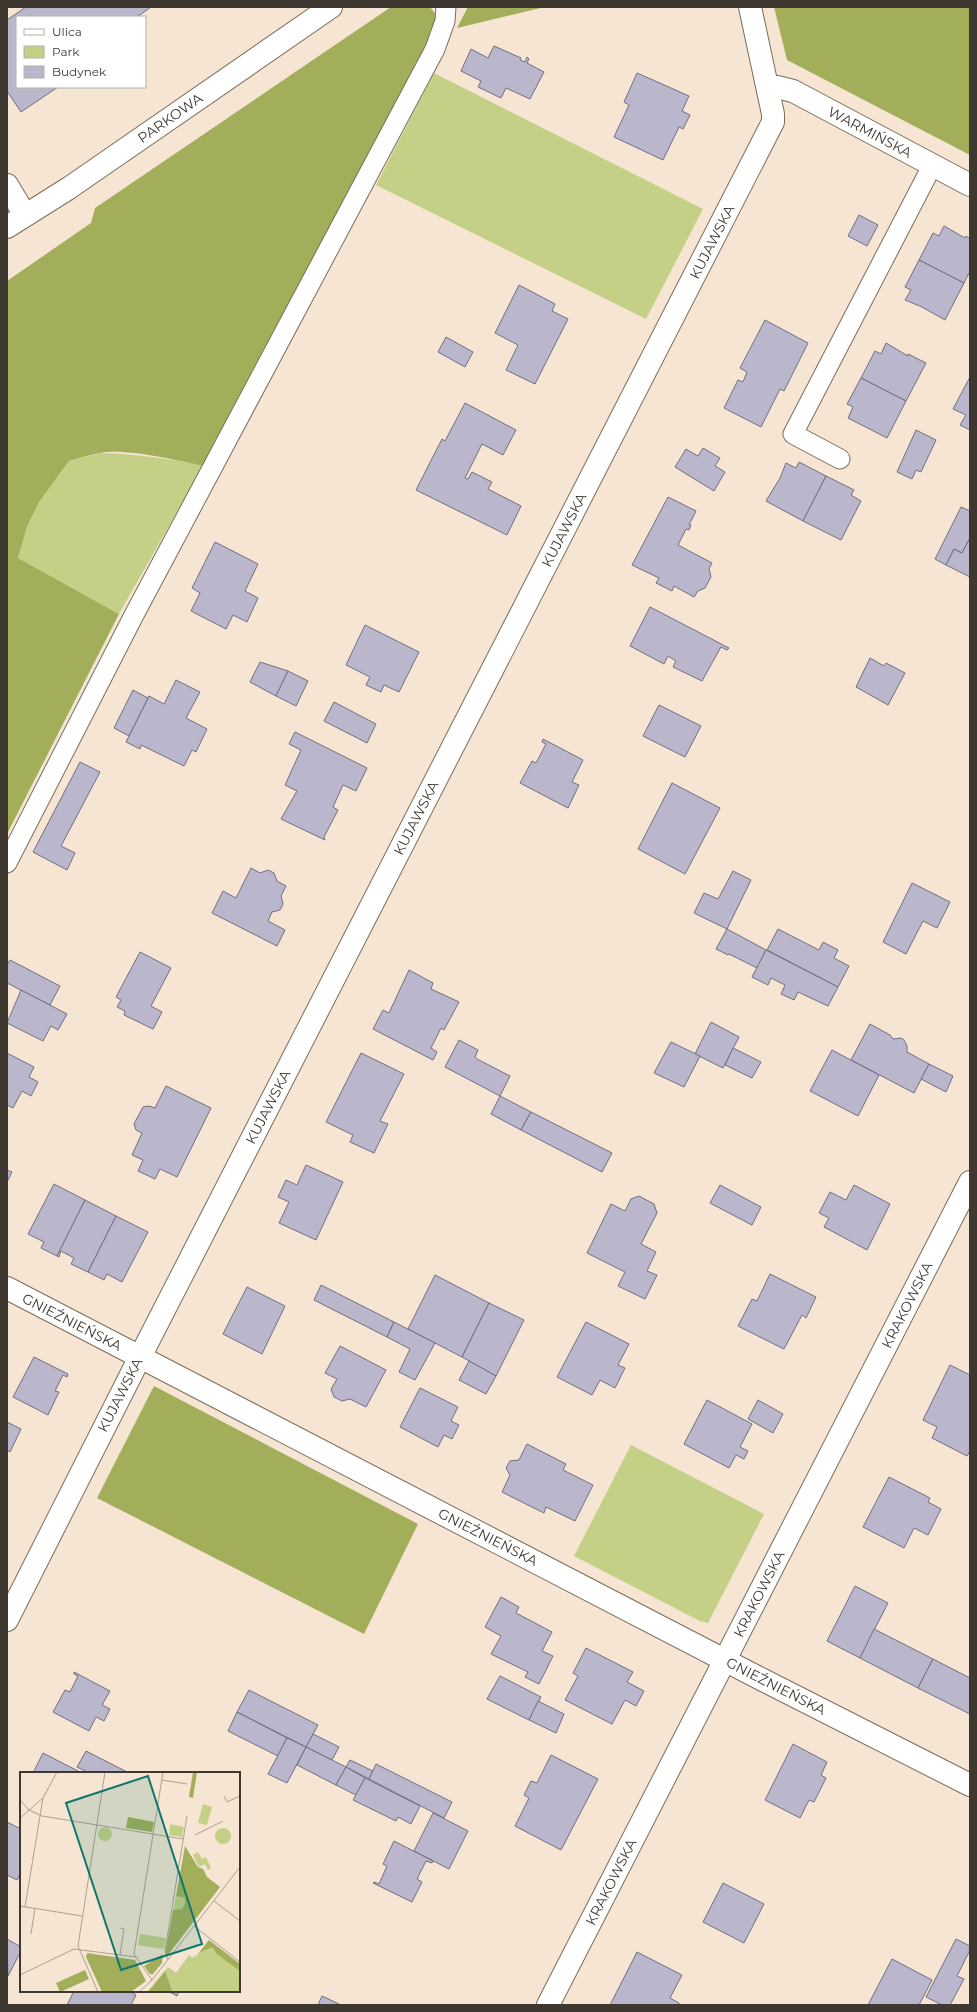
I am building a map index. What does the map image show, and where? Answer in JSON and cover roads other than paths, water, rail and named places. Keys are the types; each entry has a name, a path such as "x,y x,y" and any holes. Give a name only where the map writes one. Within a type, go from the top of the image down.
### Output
{"street":[{"name":"PARKOWA","path":"7,227 69,188 331,7"},
{"name":"KUJAWSKA","path":"7,1620 140,1357 769,130 773,119 750,7"},
{"name":"WARMIŃSKA","path":"768,90 777,87 793,91 970,185"},
{"path":"7,185 25,215"},
{"name":"KRAKOWSKA","path":"548,2005 970,1182"},
{"name":"GNIEŹNIEŃSKA","path":"7,1288 725,1660 970,1785"}],"lane":[{"path":"7,863 134,614 435,49 445,21 446,7"},
{"path":"840,459 793,434 932,166"}]}
